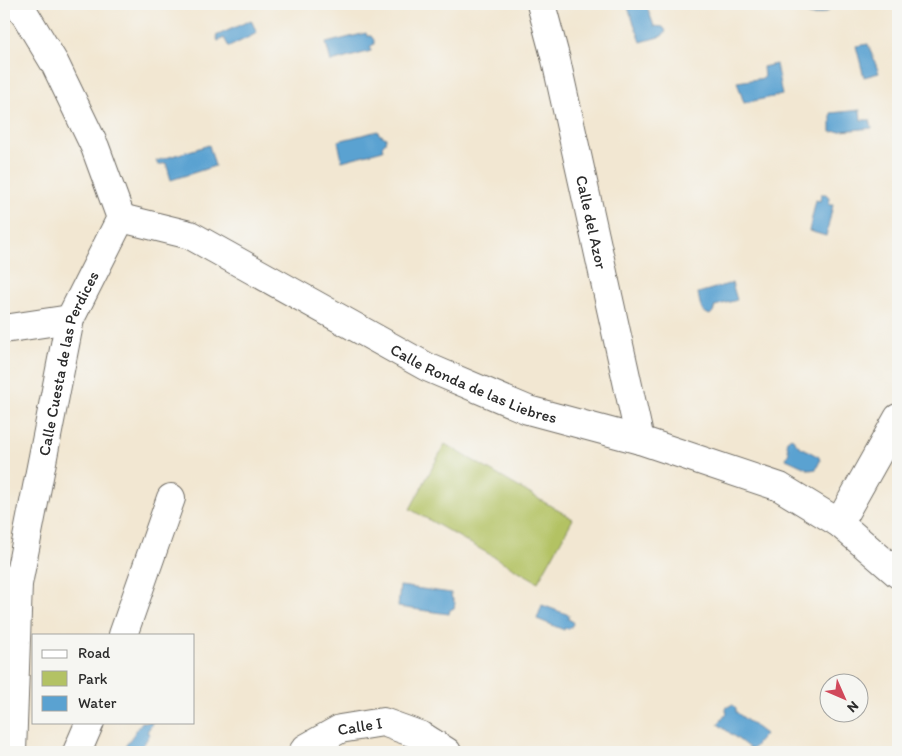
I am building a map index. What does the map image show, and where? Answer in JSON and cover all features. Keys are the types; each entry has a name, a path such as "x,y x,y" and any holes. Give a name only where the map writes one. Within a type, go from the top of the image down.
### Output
{"street":[{"path":"17,4 55,64 71,97 95,147 120,218"},
{"name":"Calle del Azor","path":"541,4 558,70 640,440"},
{"name":"Calle Cuesta de las Perdices","path":"12,752 18,584 70,320 120,218"},
{"name":"Calle Ronda de las Liebres","path":"120,218 190,235 427,367 528,410 640,440 780,487 839,523 898,574"},
{"path":"4,329 70,320"},
{"path":"839,523 898,418"},
{"path":"123,634 171,498"},
{"name":"Calle I","path":"303,752 306,748 340,729 383,722 422,736 447,752"},
{"path":"77,752 89,724"}],"green space":[{"path":"445,444 573,519 538,582 410,509"}],"water":[{"path":"646,4 654,26 663,27 666,31 662,36 641,42 627,5"},
{"path":"807,4 827,4 829,11 813,16 807,14 805,8"},
{"path":"251,20 257,33 229,47 224,38 218,41 216,36"},
{"path":"366,33 367,36 371,36 374,40 374,44 370,47 371,51 331,62 326,43"},
{"path":"868,44 879,73 864,77 856,46"},
{"path":"776,64 782,95 744,103 737,82 764,78 763,67"},
{"path":"860,110 861,120 870,120 872,128 831,132 831,113"},
{"path":"378,131 379,134 386,138 382,146 383,150 342,161 338,141"},
{"path":"209,145 215,166 171,180 166,163 158,165 156,161"},
{"path":"821,194 826,194 830,198 829,205 833,205 826,236 809,231 816,200 820,201"},
{"path":"732,283 737,300 715,306 710,315 704,312 698,293"},
{"path":"791,437 799,446 819,457 820,461 816,469 810,470 786,459 789,452 786,441"},
{"path":"400,586 451,593 455,603 454,608 450,610 449,614 398,607"},
{"path":"542,605 569,615 568,619 573,624 569,629 565,628 564,630 537,619"},
{"path":"731,705 736,708 736,712 765,734 752,750 718,724 727,713 726,708"},
{"path":"141,724 152,724 147,732 150,734 139,752 122,751"}]}
